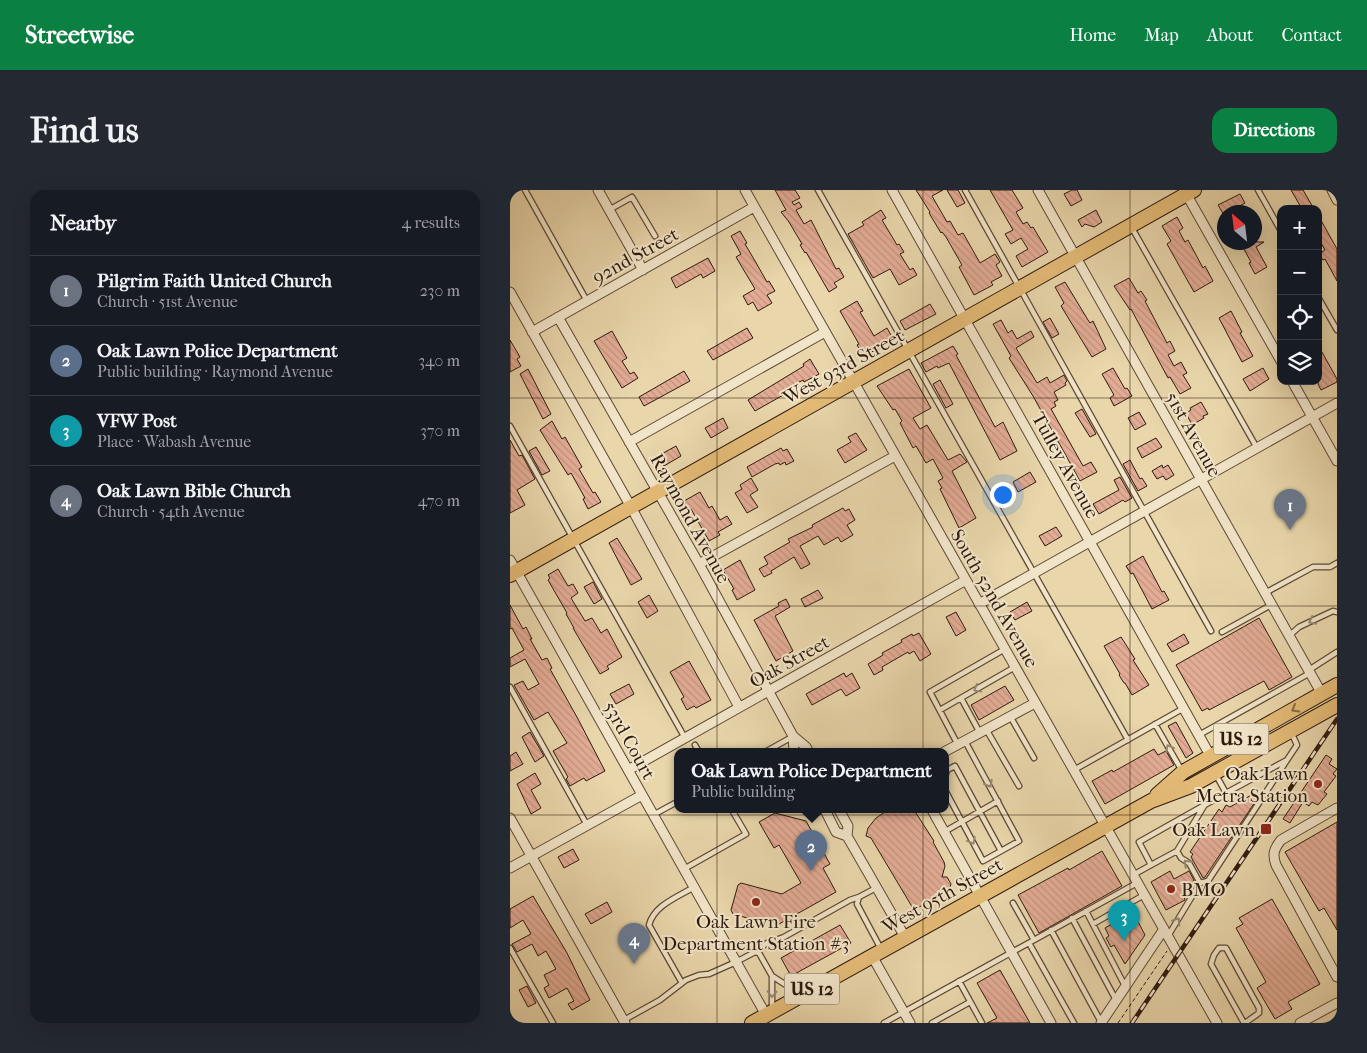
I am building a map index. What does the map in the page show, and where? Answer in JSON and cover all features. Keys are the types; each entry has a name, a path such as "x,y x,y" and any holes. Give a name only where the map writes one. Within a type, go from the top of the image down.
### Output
{"main road":[{"name":"West 93rd Street","path":"512,569 573,539 658,492 1076,257 1188,191"},
{"name":"West 95th Street","path":"1151,801 1183,772 1337,685"},
{"name":"West 95th Street","path":"763,1018 1105,826 1151,801 1191,786 1215,774 1337,705"}],"street":[{"name":"South 52nd Avenue","path":"744,190 1217,1023"},
{"name":"Tulley Avenue","path":"892,190 1211,757"},
{"name":"51st Avenue","path":"1038,190 1322,694"},
{"path":"1332,190 1337,200"},
{"path":"1188,191 1277,354"},
{"path":"602,192 609,210 643,270"},
{"name":"92nd Street","path":"532,332 754,207"},
{"path":"510,292 631,507 739,707"},
{"name":"Raymond Avenue","path":"558,317 699,564 768,691 794,736 807,748"},
{"path":"629,442 825,332"},
{"path":"1294,385 1337,461"},
{"path":"979,604 1337,403"},
{"path":"699,564 895,456"},
{"name":"53rd Court","path":"512,569 654,815 736,962 763,1018"},
{"name":"Oak Street","path":"628,770 966,580"},
{"path":"949,750 1035,702"},
{"path":"794,736 794,748"},
{"path":"510,868 642,795"},
{"path":"1337,808 1281,840 1275,848 1273,858 1337,977"},
{"path":"826,813 836,832 847,836"},
{"path":"841,813 848,826 847,836 905,937"},
{"path":"934,813 1051,1023"},
{"path":"510,818 624,1022"},
{"path":"1101,1023 1126,986 1168,936"},
{"path":"877,953 910,1023"},
{"path":"1300,1023 1337,1003"}],"lane":[{"path":"525,190 587,301"},
{"path":"818,190 1128,740"},
{"path":"964,190 1211,631"},
{"path":"1258,190 1277,224"},
{"path":"609,210 632,197 655,236"},
{"path":"1130,226 1257,448"},
{"path":"1322,304 1337,330"},
{"path":"510,426 685,738"},
{"path":"1265,593 1313,567 1330,567 1337,562"},
{"path":"1222,632 1271,604"},
{"path":"1290,636 1299,627 1332,610 1337,612"},
{"path":"949,798 983,861 1019,841 998,801 930,692 1005,649"},
{"path":"1199,735 1309,672 1337,652"},
{"path":"940,710 1015,667"},
{"path":"510,688 587,825"},
{"path":"961,698 1019,786"},
{"path":"1074,770 1184,708"},
{"path":"1010,716 1034,758"},
{"path":"1155,724 1183,772"},
{"path":"1168,936 1200,884 1208,881 1297,745 1290,731"},
{"path":"772,748 794,736"},
{"path":"1151,865 1138,842 1287,760"},
{"path":"949,769 955,766 1001,851"},
{"path":"1215,774 1226,793"},
{"path":"944,832 998,801"},
{"path":"654,815 674,804"},
{"path":"884,1023 1086,911 1135,879 1151,865 1177,851 1205,805"},
{"path":"684,869 746,834 734,813"},
{"path":"1177,851 1181,858 1189,863 1200,884"},
{"path":"682,983 650,925 654,913 659,908 694,887"},
{"path":"624,1022 660,1000 686,980 699,975 709,974 736,962 767,943 784,937 850,900 876,888"},
{"path":"1093,924 1144,895"},
{"path":"859,897 856,904 877,953"},
{"path":"1013,903 1074,1023"},
{"path":"1086,911 1126,986"},
{"path":"1072,918 1116,1000"},
{"path":"1051,930 1101,1023"},
{"path":"510,948 553,1023"},
{"path":"1220,948 1226,948 1259,1008 1259,1013 1245,1023 1211,964 1214,955 1220,948"},
{"path":"755,952 759,953 772,976 802,995"},
{"path":"763,1018 772,976"},
{"path":"959,981 982,1023"},
{"path":"932,1023 970,1002"}],"path":[{"path":"1118,1023 1168,936"}],"building":[{"path":"775,190 795,190 800,198 792,202 794,205 799,202 802,207 796,210 804,224 811,220 836,269 839,268 844,277 834,283 837,287 829,292 800,245 802,244 789,222 781,212 786,210"},
{"path":"916,190 943,190 932,196 947,222 950,221 958,235 963,233 980,263 995,254 1000,262 996,265 1002,276 991,282 993,285 974,295 959,267 962,265"},
{"path":"947,190 958,190 965,203 957,207"},
{"path":"990,190 1012,190 1023,208 1016,212 1023,224 1027,222 1031,228 1033,227 1048,252 1022,267 1016,256 1028,249 1021,238 1011,244 1005,234 1013,230"},
{"path":"1077,190 1082,200 1071,206 1064,194"},
{"path":"1291,190 1303,190 1312,205 1300,205"},
{"path":"1240,194 1245,203 1241,205 1218,205"},
{"path":"881,210 886,218 882,220 897,245 899,244 904,252 900,254 910,270 913,268 917,275 899,285 890,269 873,278 848,234 864,225 862,222"},
{"path":"1096,210 1102,222 1094,227 1085,224 1082,227 1078,220"},
{"path":"1177,217 1183,228 1179,231 1185,242 1188,240 1203,268 1205,266 1213,281 1194,292 1167,244 1171,241 1162,226"},
{"path":"1322,222 1337,249 1337,281 1325,259 1322,258 1322,252 1325,250 1322,245"},
{"path":"740,231 747,243 745,244 767,282 769,281 775,291 767,295 772,303 758,311 753,302 748,305 743,296 755,289 736,257 741,254 731,236"},
{"path":"1244,250 1258,250 1267,267 1255,274 1249,263 1251,262"},
{"path":"708,258 715,271 703,278 701,274 676,288 671,278"},
{"path":"1129,278 1138,293 1141,291 1147,300 1145,301 1167,343 1170,341 1175,351 1168,355 1174,366 1181,362 1187,373 1183,375 1191,388 1180,394 1170,377 1168,378 1131,309 1114,286"},
{"path":"1065,282 1090,323 1093,321 1106,349 1092,357 1061,306 1064,303 1055,287"},
{"path":"857,301 863,311 860,312 874,336 887,328 892,337 881,344 878,347 879,349 863,355 857,345 859,344 840,311"},
{"path":"930,304 936,314 905,330 900,321"},
{"path":"1231,311 1242,332 1240,333 1253,356 1242,362 1219,318"},
{"path":"1050,318 1059,334 1052,338 1043,322"},
{"path":"1001,320 1008,333 1012,330 1017,339 1031,331 1034,337 1016,348 1037,383 1047,377 1050,383 1064,375 1067,381 1066,385 1054,392 1058,400 1054,402 1056,406 1051,409 1083,466 1091,462 1097,472 1080,481 1033,396 1009,358 1011,356 993,324"},
{"path":"747,328 753,338 713,360 707,351"},
{"path":"612,331 627,358 622,361 630,374 634,372 638,378 622,388 594,341"},
{"path":"510,340 520,357 517,359 521,366 510,372"},
{"path":"953,346 995,427 1003,422 1017,451 1000,460 949,363 938,368 937,366 926,372 921,363"},
{"path":"1322,352 1337,382 1321,390 1318,385 1322,385"},
{"path":"810,359 819,374 783,391 785,394 755,411 748,400 804,366 803,364"},
{"path":"1113,368 1125,389 1127,388 1132,396 1114,406 1110,398 1114,395 1102,374"},
{"path":"1263,368 1269,379 1250,391 1243,379"},
{"path":"528,369 551,414 543,419 520,374"},
{"path":"909,369 931,408 913,418 920,429 927,425 948,460 960,454 967,462 952,471 976,518 959,528 940,489 942,488 938,481 943,478 933,459 926,463 916,446 913,448 900,423 902,421 877,386"},
{"path":"684,371 690,381 644,406 639,397"},
{"path":"940,380 953,404 946,408 933,384"},
{"path":"1201,402 1208,414 1192,425 1186,413 1191,410 1190,408"},
{"path":"1082,409 1096,434 1090,437 1075,413"},
{"path":"1139,412 1146,424 1135,430 1128,418"},
{"path":"723,418 728,428 711,438 705,428"},
{"path":"552,421 562,439 565,437 582,467 579,469 593,493 595,492 601,502 588,509 583,499 585,498 571,473 568,475 540,430"},
{"path":"856,433 867,450 845,463 837,450 851,442 848,437"},
{"path":"1156,438 1162,447 1142,458 1137,448"},
{"path":"510,440 519,456 522,455 535,479 517,490 525,505 510,513"},
{"path":"676,446 681,456 664,466 658,456"},
{"path":"536,447 550,471 542,475 529,451"},
{"path":"781,448 783,451 787,449 794,461 786,465 785,462 780,465 779,463 775,464 752,477 747,467"},
{"path":"1130,460 1140,479 1142,478 1147,486 1138,491 1123,464"},
{"path":"1162,465 1163,468 1168,465 1174,475 1166,480 1163,476 1157,479 1152,471"},
{"path":"1030,472 1036,482 1018,492 1013,482"},
{"path":"1120,477 1132,498 1125,502 1123,500 1099,514 1093,504 1119,490 1114,480"},
{"path":"751,478 758,490 750,495 758,507 747,513 735,493 742,489 740,485"},
{"path":"700,492 709,508 712,506 720,520 727,516 732,524 718,532 720,535 709,541 691,509 689,510 684,501"},
{"path":"843,508 845,511 849,509 855,520 847,525 853,535 841,542 838,537 824,545 818,536 800,546 810,564 801,569 794,557 764,577 759,569 768,564 764,557 790,542 788,539 813,527 812,525"},
{"path":"1056,527 1062,536 1045,546 1039,536"},
{"path":"617,538 642,579 631,585 609,543"},
{"path":"1143,556 1162,592 1164,591 1169,600 1152,609 1133,573 1131,574 1126,566"},
{"path":"740,560 755,590 737,600 732,590 734,589 723,570"},
{"path":"558,569 568,586 573,584 578,593 571,598 585,621 592,618 601,633 607,629 622,657 607,666 609,669 600,674 548,580 550,578 548,575"},
{"path":"593,582 602,599 594,604 584,587"},
{"path":"818,590 823,598 805,607 801,599"},
{"path":"649,595 658,611 647,618 638,602"},
{"path":"786,599 790,607 775,616 793,651 776,661 754,620 779,606 778,603"},
{"path":"1027,602 1032,611 1015,620 1010,612"},
{"path":"510,605 523,629 526,627 532,639 530,639 542,660 547,658 552,668 550,669 605,771 586,781 584,778 570,786 566,779 568,777 553,751 567,743 548,712 534,720 514,685 523,681 528,690 539,684 525,659 510,667 510,658 524,650 512,628 510,629"},
{"path":"956,612 966,630 956,636 946,617"},
{"path":"1259,618 1292,677 1269,690 1264,681 1209,710 1208,708 1202,711 1176,665"},
{"path":"919,633 931,654 920,661 914,651 909,654 908,652 882,667 883,670 874,675 868,664 883,655 882,653 902,642 901,640 912,634 913,636"},
{"path":"1184,634 1189,643 1172,652 1167,644"},
{"path":"1121,637 1149,685 1132,695 1104,646"},
{"path":"689,661 711,700 696,708 694,706 687,710 681,699 684,697 670,672"},
{"path":"844,673 846,677 852,673 860,688 846,696 841,689 812,705 806,694"},
{"path":"629,684 634,694 616,704 610,694"},
{"path":"1005,686 1014,700 979,720 971,705"},
{"path":"1176,722 1193,753 1186,758 1168,726"},
{"path":"530,732 544,756 535,762 522,737"},
{"path":"1154,749 1158,755 1166,751 1174,765 1105,804 1092,781 1112,770 1113,772"},
{"path":"516,752 523,764 510,771 510,756"},
{"name":"Oak Lawn Metra Station","path":"1326,755 1332,759 1329,764 1337,769 1333,774 1336,776 1324,792 1327,794 1318,805 1312,802 1309,806 1303,802 1290,823 1283,819"},
{"path":"535,773 541,784 531,790 541,808 531,814 517,784"},
{"path":"1255,793 1259,796 1203,878 1191,857 1193,854 1190,852 1219,809 1222,812 1226,805 1230,807"},
{"path":"775,813 806,821 830,864 823,868 836,892 779,924 765,920 765,923 733,914 731,910 738,885 741,883 782,894 801,883 779,845 774,848 759,822"},
{"path":"884,813 916,813 934,841 944,862 945,866 942,877 947,877 951,884 949,890 914,910 871,838 866,836 868,828 876,818"},
{"path":"1337,822 1337,930 1324,908 1319,911 1285,852"},
{"path":"573,849 579,860 564,868 558,857"},
{"path":"1102,851 1122,886 1039,933 1018,895 1068,868 1069,870"},
{"name":"BMO","path":"1170,871 1174,879 1189,871 1194,880 1184,896 1185,900 1166,910 1151,882"},
{"path":"533,896 567,953 590,1000 572,1010 568,1004 574,1001 567,988 549,998 544,988 549,985 544,975 556,969 546,951 538,956 532,944 517,952 512,944 531,934 523,920 510,928 510,909"},
{"path":"1272,899 1320,984 1288,1002 1292,1009 1275,1019 1257,988 1266,982 1236,928 1243,924 1239,918"},
{"path":"607,902 612,912 591,924 585,914"},
{"path":"1133,912 1145,935 1125,964 1114,945 1111,947 1106,938 1109,936 1105,928"},
{"path":"840,925 851,943 791,976 781,958"},
{"path":"1000,970 1030,1023 987,1023 997,1018 977,983"},
{"path":"527,986 536,1003 528,1007 519,990"}],"railway":[{"path":"1132,1023 1337,719"}],"place":[{"name":"Pilgrim Faith United Church","path":"1290,530"},
{"name":"Oak Lawn Metra Station","path":"1318,784"},
{"name":"Oak Lawn","path":"1266,829"},
{"name":"Oak Lawn Police Department","path":"811,871"},
{"name":"BMO","path":"1171,889"},
{"name":"Oak Lawn Fire Department Station #3","path":"756,902"},
{"name":"VFW Post","path":"1124,941"},
{"name":"Oak Lawn Bible Church","path":"634,964"}]}
